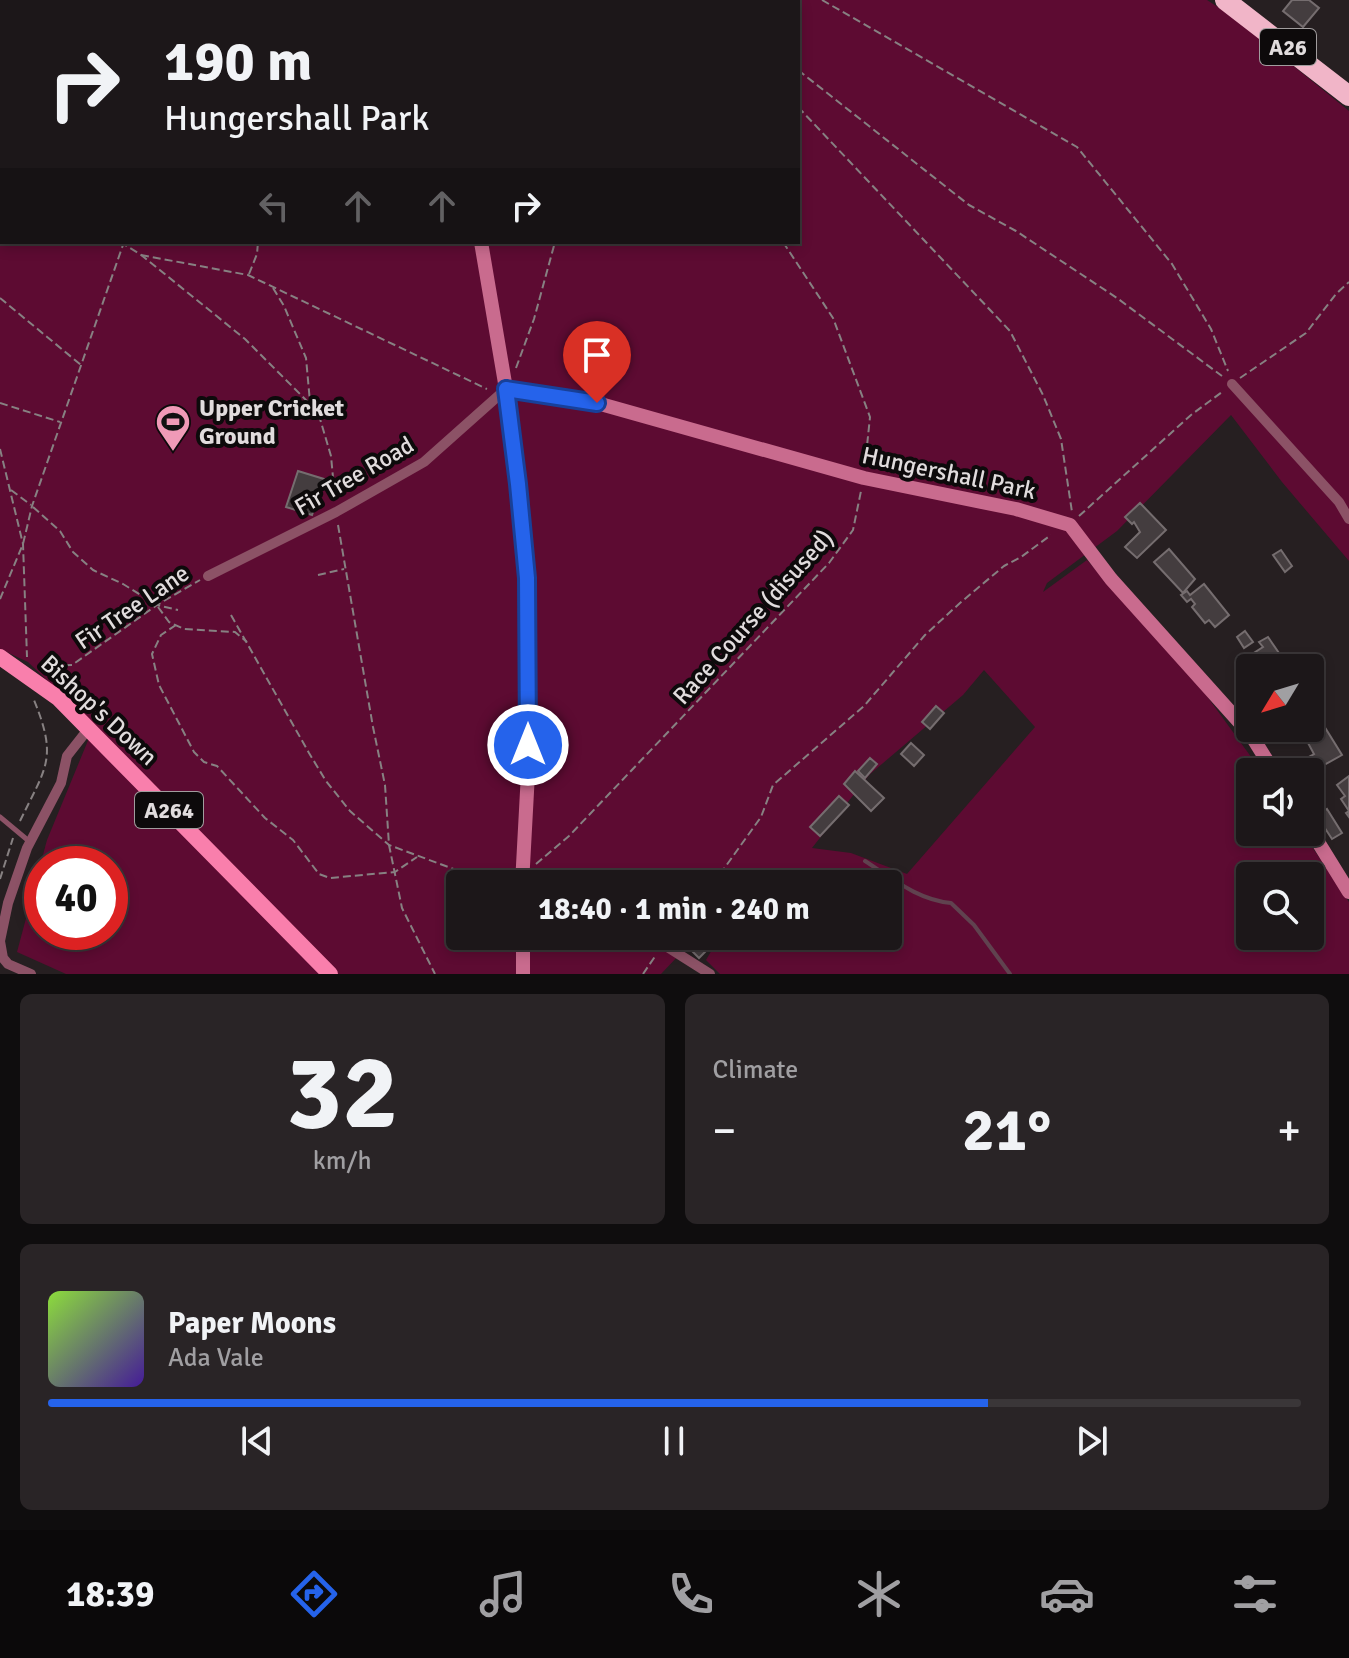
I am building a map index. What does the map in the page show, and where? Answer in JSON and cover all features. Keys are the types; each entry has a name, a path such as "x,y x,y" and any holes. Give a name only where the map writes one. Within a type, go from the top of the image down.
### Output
{"highway":[{"name":"A26","path":"1225,0 1349,96"}],"main road":[{"name":"Bishop's Down","path":"0,657 58,698 330,974"}],"street":[{"path":"481,244 506,389 527,578 528,773 523,870"},
{"path":"1232,384 1339,502 1349,519"},
{"name":"Hungershall Park","path":"506,389 597,403 864,478 1016,509 1070,525"},
{"name":"Fir Tree Road","path":"208,576 336,512 424,462 506,389"},
{"path":"1070,525 1113,582 1251,735 1265,758"},
{"path":"31,974 1,961 0,941 8,903 30,842 61,783 67,756 89,728"},
{"path":"1321,846 1349,892"},
{"path":"523,950 523,974"},
{"path":"672,950 710,974"}],"lane":[{"path":"0,817 30,842"}],"path":[{"path":"822,0 1077,147 1172,264 1211,329 1232,384"},
{"path":"800,72 969,205 1016,231 1117,298 1232,384"},
{"path":"800,109 1010,331 1043,395 1061,439 1072,511 1070,525"},
{"path":"0,599 23,544 32,506 82,366 121,244"},
{"path":"123,244 140,254 245,339 318,412 331,456 336,512 385,785 389,845 402,908 435,974"},
{"path":"248,275 258,244"},
{"path":"140,254 248,275 485,389 506,389 534,319 554,244"},
{"name":"Race Course (disused)","path":"533,870 569,836 829,563 853,530 864,478 870,417 833,318 784,244"},
{"path":"723,870 761,817 773,785 864,706 925,635 1004,566 1070,525 1191,415 1306,333 1349,282"},
{"path":"272,287 284,306 306,358 310,403"},
{"path":"0,298 82,366"},
{"path":"0,403 62,422"},
{"path":"1,482 60,531 73,552 93,570 157,605 178,610"},
{"path":"318,575 345,568"},
{"name":"Fir Tree Lane","path":"38,666 72,665 157,605 208,576"},
{"path":"157,605 164,617 184,629 235,632 247,643"},
{"path":"231,615 284,712 326,781 350,811 389,845 456,870"},
{"path":"176,625 161,635 152,654 159,685 194,752 204,762 217,766 265,818 293,840 319,874 330,878 395,872 417,856"}],"shaded area":[{"path":"800,0 1207,0 1233,17 1349,111 1349,561 1282,482 1231,415 1117,531 1047,583 1043,592 1087,560 1201,688 1236,736 1236,742 1240,742 1252,758 1236,758 1236,846 1311,846 1322,862 1236,862 1236,950 1324,950 1324,865 1349,902 1349,974 720,974 706,960 712,950 902,950 902,872 907,874 1035,727 984,670 963,695 869,775 812,848 851,853 896,870 446,870 446,950 684,950 661,974 66,974 17,952 24,926 24,950 128,950 128,846 45,846 94,726 28,662 0,649 0,244 800,244"}],"building":[{"path":"1292,0 1309,0 1319,8 1303,27 1283,11"},
{"path":"298,471 324,479 312,515 286,507"},
{"path":"1140,503 1166,530 1137,558 1125,547 1140,532 1134,522 1132,524 1125,517"},
{"path":"1169,549 1195,579 1183,593 1154,562"},
{"path":"1281,550 1292,566 1285,572 1273,555"},
{"path":"1204,584 1229,615 1215,627 1209,620 1205,623 1192,607 1195,604 1191,599 1187,602 1181,595 1187,591 1190,595"},
{"path":"1245,631 1253,642 1244,648 1237,637"},
{"path":"1268,637 1280,654 1252,654 1263,647 1259,642"},
{"path":"936,706 944,713 930,729 922,722"},
{"path":"1324,726 1342,755 1324,765 1324,758 1307,758 1314,754 1308,742 1324,742"},
{"path":"911,743 924,755 914,766 901,754"},
{"path":"870,758 877,764 865,778 858,771"},
{"path":"855,771 884,798 871,811 844,784"},
{"path":"1349,776 1349,811 1341,799 1345,796 1337,785"},
{"path":"839,796 849,805 820,836 810,827"},
{"path":"1327,809 1342,833 1332,839 1324,827 1324,811"},
{"path":"691,950 707,950 699,958"}],"waterway":[{"path":"865,861 917,893 951,903 974,925 1010,974"}],"place":[{"name":"Upper Cricket Ground","path":"173,453"}],"route":[{"path":"528,745 527,578 506,389 597,403"}]}
